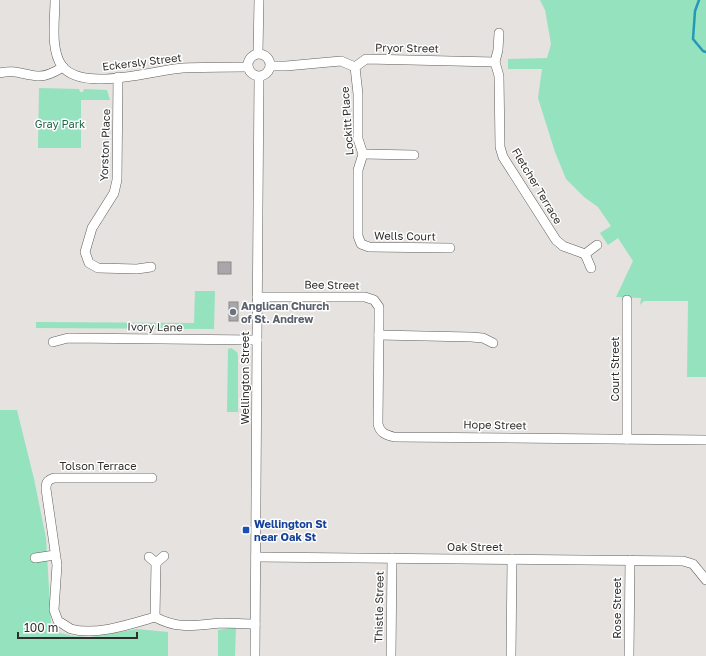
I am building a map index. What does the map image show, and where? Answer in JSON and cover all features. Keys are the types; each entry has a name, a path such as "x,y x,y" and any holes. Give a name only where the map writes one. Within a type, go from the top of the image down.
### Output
{"street":[{"path":"0,73 14,71 38,76 52,74 63,67 55,48 55,0"},
{"path":"258,53 259,0"},
{"path":"495,62 498,50 499,34"},
{"path":"258,53 267,57 271,66 267,73 260,76 252,74 248,67 250,58 258,53"},
{"name":"Pryor Street","path":"355,67 366,59 495,62"},
{"path":"271,66 286,66 341,60 355,67"},
{"name":"Fletcher Terrace","path":"495,62 499,76 500,147 503,157 556,240 563,246 585,254"},
{"name":"Eckersly Street","path":"63,67 76,76 86,79 101,80 182,68 248,67"},
{"name":"Lockitt Place","path":"355,67 358,94 358,139 363,154 358,170 358,236 361,244"},
{"name":"Wellington Street","path":"255,656 260,76"},
{"name":"Yorston Place","path":"118,77 117,180 114,193 92,228 84,252 89,263 98,268 137,269 150,267"},
{"path":"363,154 414,155"},
{"name":"Wells Court","path":"361,244 369,247 450,248"},
{"path":"591,268 585,254 597,245"},
{"name":"Bee Street","path":"258,297 371,298 376,302 378,307 379,335"},
{"name":"Court Street","path":"627,300 627,439"},
{"path":"379,335 471,337 483,338 493,343"},
{"name":"Hope Street","path":"379,335 378,424 381,431 387,435 394,437 706,440"},
{"name":"Ivory Lane","path":"53,342 68,338 257,340"},
{"name":"Tolson Terrace","path":"152,478 54,478 49,480 46,484 46,489 57,565 54,610 58,621 71,629 94,632 133,624 155,617"},
{"path":"35,558 55,555"},
{"path":"164,556 152,560 155,617 167,623 195,626 222,623 256,624"},
{"name":"Oak Street","path":"256,557 683,561 696,568"},
{"name":"Thistle Street","path":"391,656 392,558"},
{"path":"511,656 512,559"},
{"name":"Rose Street","path":"629,656 630,560"},
{"path":"706,564 696,568 706,580"}],"green space":[{"path":"540,0 706,0 706,377 687,377 688,301 644,301 640,305 641,298 616,297 633,261 618,238 608,245 600,233 611,226 598,207 584,197 566,179 555,152 538,98 542,69 508,69 508,59 547,58 551,44 545,10"},
{"name":"Gray Park","path":"39,88 79,89 80,92 83,92 84,89 107,90 110,100 81,100 81,148 38,148"},
{"path":"195,291 215,291 214,329 36,328 36,322 194,323"},
{"path":"231,348 237,352 238,356 238,412 227,412 228,349"},
{"path":"0,410 17,410 34,479 46,538 51,623 60,633 74,636 90,637 137,629 168,632 168,656 0,656"},
{"path":"236,627 235,656 218,656 218,630"}],"building":[{"path":"218,262 231,262 231,274 218,274"},
{"name":"Anglican Church of St. Andrew","path":"229,302 238,302 238,321 229,321"}],"waterway":[{"path":"699,0 695,11 693,39 703,51 706,52"}],"place":[{"name":"Anglican Church of St. Andrew","path":"233,312"},
{"name":"Wellington St near Oak St","path":"246,530"}]}
